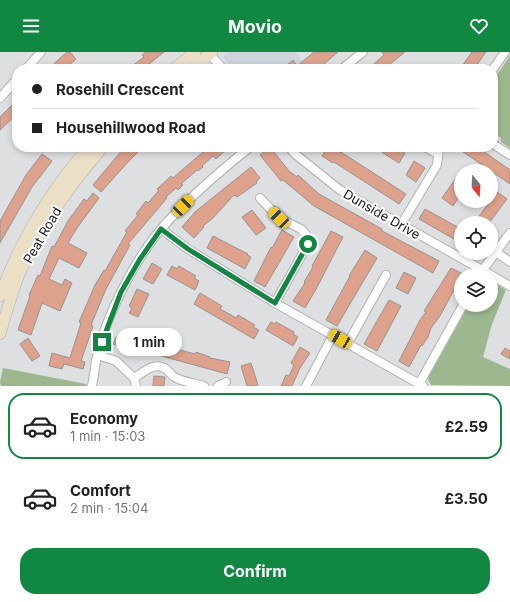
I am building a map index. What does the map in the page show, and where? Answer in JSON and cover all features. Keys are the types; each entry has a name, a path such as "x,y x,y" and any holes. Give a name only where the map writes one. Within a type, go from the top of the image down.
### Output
{"street":[{"path":"30,64 41,52"},
{"path":"180,64 195,52"},
{"path":"348,64 363,52"},
{"path":"497,64 505,52"},
{"path":"198,64 210,53 219,64"},
{"path":"0,98 12,85"},
{"path":"498,147 510,155"},
{"name":"Peat Road","path":"0,296 15,257 35,220 64,176 85,152"},
{"name":"Peat Road","path":"0,334 20,272 39,236 66,194 100,152"},
{"path":"92,386 98,355 106,328 121,292 140,259 161,229 208,182 244,152"},
{"name":"Dunside Drive","path":"293,152 340,190 474,268"},
{"path":"401,225 437,165 438,152"},
{"path":"260,198 279,218 301,229 308,238 308,244 275,303"},
{"path":"161,229 188,249 275,303 421,385 459,312"},
{"path":"498,249 510,233"},
{"path":"498,253 510,262"},
{"path":"348,343 386,275"},
{"name":"Dunside Drive","path":"498,279 510,286"},
{"path":"306,386 333,335"},
{"path":"98,355 116,362 135,382 148,369 156,366 166,369 180,380 204,386"}],"shaded area":[{"path":"229,52 295,52 305,64 228,64 223,57"}],"green space":[{"path":"510,56 510,148 501,142 501,138 498,136 498,73"},
{"path":"498,285 506,290 498,309"},
{"path":"465,312 497,312 483,357 510,369 510,386 431,385 428,379"},
{"path":"3,368 86,384 86,386 1,386 0,382"}],"building":[{"path":"67,52 70,52 76,59 70,64 54,64"},
{"path":"146,52 164,52 149,64 135,64 144,57 142,55"},
{"path":"314,52 338,52 324,64 299,64"},
{"path":"382,52 405,52 390,64 374,64 384,55"},
{"path":"472,52 486,52 478,64 464,64"},
{"path":"293,60 296,64 288,64"},
{"path":"12,105 12,119 0,130 0,117"},
{"path":"120,152 138,152 101,192 93,185"},
{"path":"203,152 224,152 216,159 213,156 202,166 203,167 198,171 197,170 181,184 183,185 178,190 176,188 166,197 167,198 128,244 130,245 106,289 91,325 93,326 81,361 85,362 83,369 64,364 62,369 49,366 52,353 70,358 81,323 79,322 95,285 104,270 105,271 127,232 125,231 138,215 136,214 146,201 148,203 159,190 157,189 171,176 173,178"},
{"path":"264,152 274,152 289,171 297,177 298,175 319,194 382,229 382,231 439,261 433,273 314,206 283,180 281,181 260,155"},
{"path":"325,152 341,152 406,194 399,204 334,162 333,163 322,156"},
{"path":"382,152 404,152 405,153 399,163"},
{"path":"463,152 484,152 510,170 510,184 498,176 498,164 481,164"},
{"path":"42,154 52,161 32,187 0,243 0,221 26,175"},
{"path":"414,161 425,168 416,182 406,175"},
{"path":"251,167 260,178 256,182 257,183 237,197 234,195 212,219 203,226 204,227 194,238 182,227 195,212"},
{"path":"454,181 453,206 442,198"},
{"path":"93,193 99,198 68,243 87,253 79,268 59,258 49,279 62,285 65,279 72,283 60,311 42,303 31,335 18,330 30,296 29,295 38,275 40,276 52,246 54,247 68,221 84,199 87,201"},
{"path":"498,193 507,199 494,216 479,216 485,208 498,208"},
{"path":"425,209 454,225 454,239 419,219"},
{"path":"252,210 266,228 256,235 242,217"},
{"path":"282,230 294,237 265,287 254,281 271,247 272,248"},
{"path":"331,231 343,237 305,308 293,301 305,283 304,282 313,267 312,266"},
{"path":"213,236 251,257 245,269 207,248"},
{"path":"365,250 377,258 337,326 326,320 349,276"},
{"path":"152,263 162,269 153,284 143,279"},
{"path":"172,266 177,269 179,266 196,276 194,278 199,281 195,290 167,275"},
{"path":"451,268 454,270 454,290 440,316 431,328 428,337 422,346 421,345 409,367 399,361 420,320 426,312 424,311"},
{"path":"404,272 416,278 408,294 396,288"},
{"path":"137,289 149,294 138,317 129,313 132,308 129,306"},
{"path":"200,293 222,306 220,309 236,318 238,315 255,325 253,327 259,330 254,339 194,304"},
{"path":"389,300 401,306 377,351 364,344"},
{"path":"271,322 275,324 276,322 294,332 293,334 298,337 293,346 266,330"},
{"path":"116,337 126,341 123,348 113,344"},
{"path":"132,337 195,354 196,352 210,358 230,362 227,374 129,347"},
{"path":"28,338 40,356 32,361 20,344"},
{"path":"300,347 310,353 300,368 292,386 281,386 286,375 289,376 294,365 291,363"},
{"path":"505,348 510,351 510,359 501,354"},
{"path":"251,363 258,385 247,386 241,366"},
{"path":"154,376 165,377 164,386 153,386"}],"route":[{"path":"102,342 106,328 121,292 140,259 161,229 188,249 275,303 308,244"}]}
